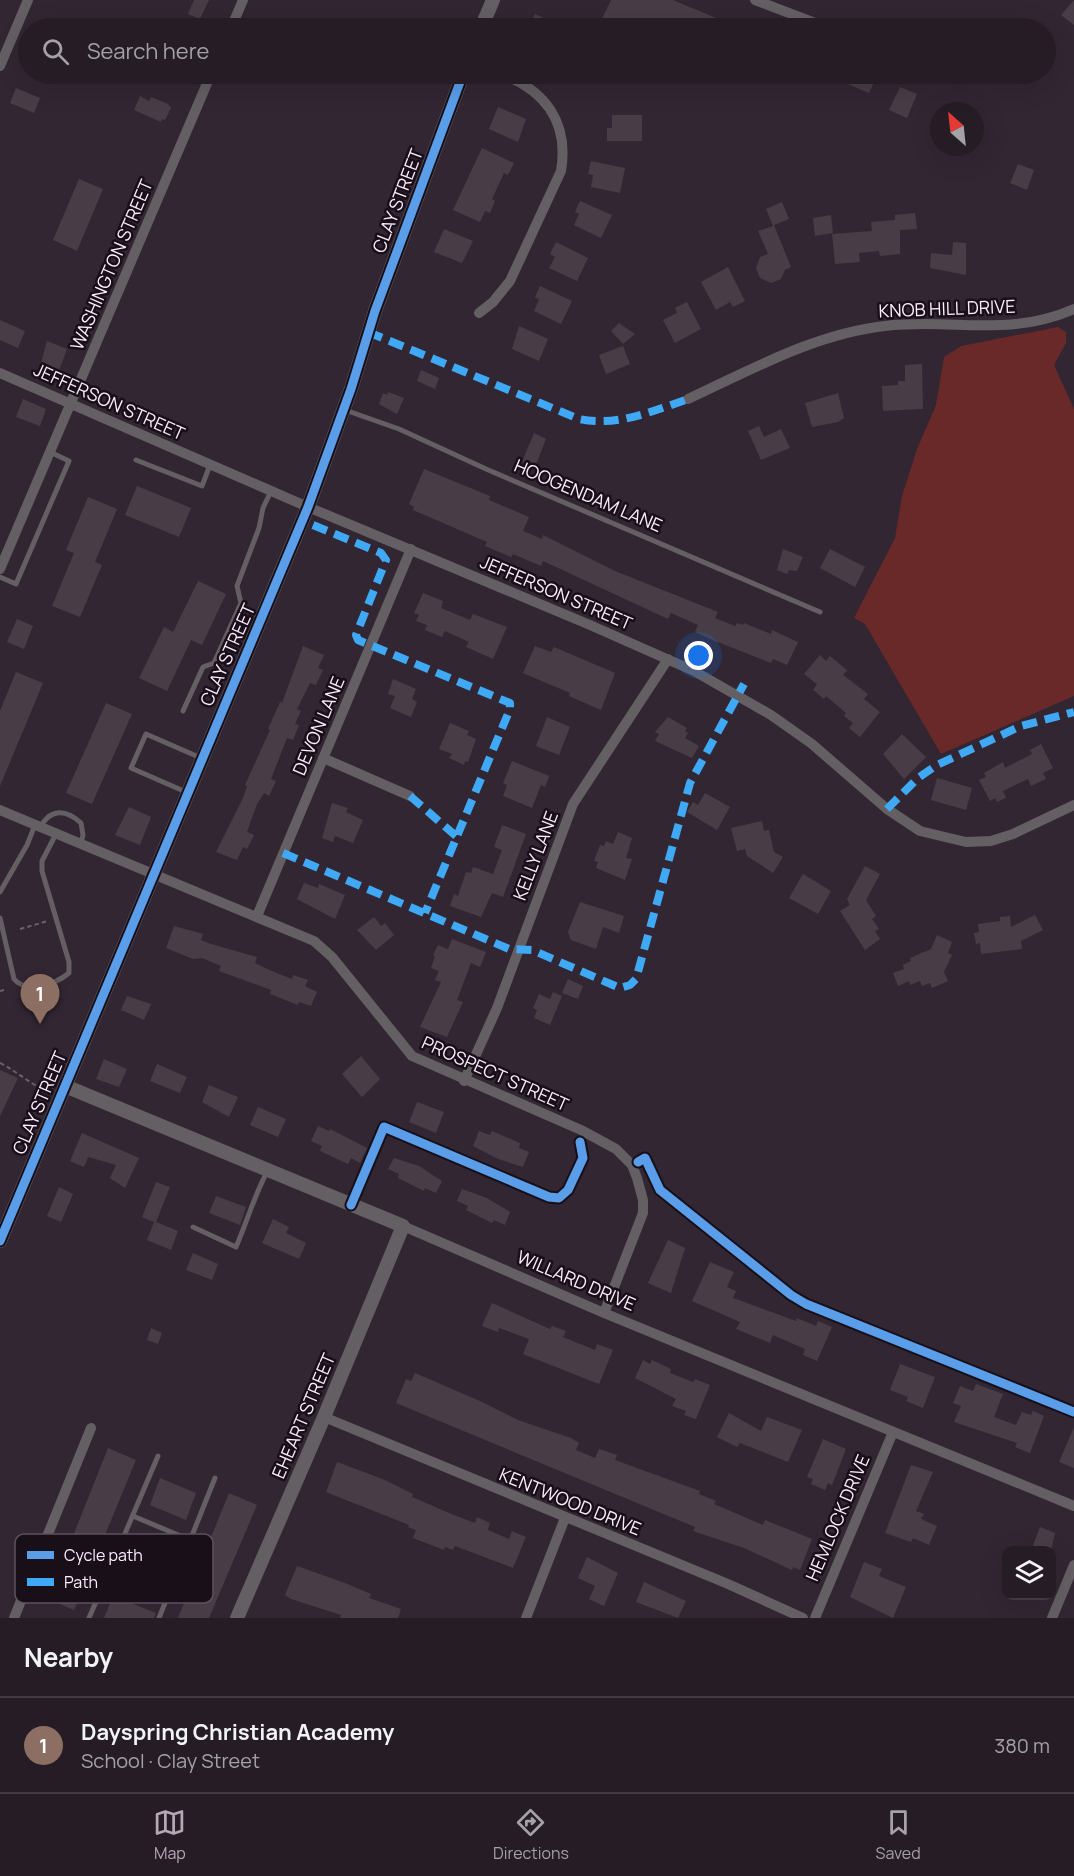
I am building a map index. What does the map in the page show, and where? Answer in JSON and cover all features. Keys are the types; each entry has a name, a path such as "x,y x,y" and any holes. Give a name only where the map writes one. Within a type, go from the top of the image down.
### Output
{"street":[{"path":"20,18 28,0"},
{"path":"235,18 243,0"},
{"path":"485,18 493,0"},
{"path":"755,0 802,18"},
{"path":"0,66 18,24"},
{"name":"WASHINGTON STREET","path":"0,569 208,84"},
{"name":"CLAY STREET","path":"0,1241 151,875 308,507 344,409 375,311 459,84"},
{"path":"478,313 494,302 510,281 561,171 564,154 559,123 552,111 533,90 521,84"},
{"name":"KNOB HILL DRIVE","path":"688,399 795,350 841,334 898,325 988,328 1012,326 1046,319 1074,309"},
{"name":"JEFFERSON STREET","path":"0,373 308,507 668,659 771,715 820,750 895,816 920,831 966,843 991,841 1013,834 1074,806"},
{"name":"DEVON LANE","path":"256,915 411,549"},
{"name":"KELLY LANE","path":"464,1081 497,1008 573,804 668,659"},
{"path":"323,758 410,795"},
{"name":"PROSPECT STREET","path":"0,810 151,875 302,935 324,949 405,1051 464,1081 607,1143 632,1165 641,1187 643,1213 604,1313"},
{"name":"WILLARD DRIVE","path":"62,1092 267,1170 604,1313 1074,1506"},
{"name":"EHEART STREET","path":"238,1618 403,1226"},
{"name":"KENTWOOD DRIVE","path":"324,1418 728,1584 803,1618"},
{"path":"50,1534 91,1428"},
{"name":"HEMLOCK DRIVE","path":"815,1618 893,1432"},
{"path":"526,1618 566,1518"},
{"path":"1052,1618 1074,1565"},
{"path":"18,1617 23,1603"}],"lane":[{"name":"HOOGENDAM LANE","path":"344,409 399,429 486,469 820,612"},
{"path":"0,577 16,584 69,460 50,452"},
{"path":"136,460 202,486 210,465"},
{"path":"183,711 203,667 214,663 241,603 237,586 259,528 263,508 271,491"},
{"path":"186,792 131,768 146,734 201,758"},
{"path":"0,892 38,826 53,812 63,812 81,823 83,835 80,845"},
{"path":"0,918 14,979 19,985 28,987 39,985 62,979 69,973 69,962 42,871 42,861 56,834"},
{"path":"193,1227 236,1247 249,1217 255,1193 267,1170"},
{"path":"125,1534 158,1456"},
{"path":"192,1534 215,1478"},
{"path":"133,1516 176,1534"},
{"path":"89,1618 95,1603"},
{"path":"159,1618 165,1603"}],"path":[{"path":"20,928 36,924"},
{"path":"0,991 4,990"},
{"path":"0,1064 18,1072 29,1083 62,1092"}],"shaded area":[{"path":"1058,327 1066,332 1066,343 1054,365 1074,409 1074,696 941,754 865,624 854,618 895,538 902,496 917,449 936,405 944,357 961,346"}],"building":[{"path":"194,0 209,0 200,18 188,14"},
{"path":"611,0 673,0 716,18 602,18"},
{"path":"1074,0 1074,25 1061,15"},
{"path":"848,84 873,84 869,93"},
{"path":"900,87 917,94 907,118 889,110"},
{"path":"16,88 40,98 34,113 10,103"},
{"path":"140,96 149,101 151,97 168,104 171,108 165,120 162,119 161,122 134,110"},
{"path":"498,107 526,119 518,142 489,129"},
{"path":"612,115 642,115 642,141 607,141 607,128 612,128"},
{"path":"482,148 514,163 508,175 504,173 492,199 495,201 490,213 485,211 480,222 453,210"},
{"path":"591,161 625,168 620,193 591,187 593,175 588,174"},
{"path":"1018,164 1034,170 1027,190 1010,183"},
{"path":"79,179 103,189 77,251 53,240"},
{"path":"580,201 612,215 601,238 574,225 579,214 575,212"},
{"path":"782,202 789,219 774,225 791,267 785,270 781,279 771,283 760,278 756,268 760,257 768,254 758,231 773,226 766,209"},
{"path":"915,213 917,229 900,230 900,254 880,256 879,251 859,253 860,262 835,264 832,234 872,231 871,222 895,220 895,215"},
{"path":"831,215 833,233 815,236 813,218"},
{"path":"444,229 473,241 462,263 434,252"},
{"path":"556,242 588,258 577,281 549,268 555,257 550,254"},
{"path":"953,242 966,243 966,275 930,268 931,253 952,255"},
{"path":"728,267 745,301 733,307 730,302 716,310 701,282"},
{"path":"540,286 572,301 561,324 534,311 539,300 535,297"},
{"path":"687,302 701,329 675,343 663,320 677,313 675,308"},
{"path":"0,320 25,331 18,348 0,340"},
{"path":"619,323 635,334 623,344 611,331"},
{"path":"519,326 548,339 539,361 512,349"},
{"path":"47,341 67,349 58,373 40,367"},
{"path":"623,346 630,364 606,374 599,355"},
{"path":"922,364 923,409 883,411 882,386 898,385 898,381 905,381 905,365"},
{"path":"421,370 439,378 435,389 417,381"},
{"path":"388,392 404,398 397,414 379,404 383,393 387,395"},
{"path":"838,393 844,418 838,422 812,427 805,403"},
{"path":"23,399 46,409 40,426 16,417"},
{"path":"759,426 764,437 781,429 790,448 761,460 748,431"},
{"path":"534,433 546,439 535,467 522,462"},
{"path":"424,469 490,496 489,500 529,517 523,531 542,539 543,535 615,571 718,612 715,618 735,626 737,623 743,625 744,623 771,634 772,630 798,642 787,665 773,659 771,663 710,639 695,632 698,625 671,613 668,619 543,561 541,566 513,554 511,557 485,546 487,542 413,510 414,507 409,504"},
{"path":"137,486 191,508 179,537 125,515"},
{"path":"88,497 117,509 95,562 102,565 80,617 52,606 74,553 66,550"},
{"path":"783,549 803,557 797,571 789,570 787,574 777,570"},
{"path":"830,549 865,567 855,587 820,568"},
{"path":"198,581 226,594 202,645 191,640 167,691 139,678 164,627 173,632"},
{"path":"423,593 443,601 441,608 470,620 473,614 507,627 493,659 466,647 469,642 445,631 442,637 425,630 427,625 416,621 419,615 414,613"},
{"path":"17,619 33,626 24,649 7,642"},
{"path":"303,646 324,655 318,668 323,670 316,685 310,683 297,709 301,711 295,724 299,725 293,740 287,738 271,779 276,781 269,796 264,793 257,804 247,832 254,835 247,849 243,847 237,860 216,852 243,798 247,786 245,785 280,702 282,703"},
{"path":"535,646 551,652 554,647 615,673 601,710 569,696 570,693 523,673"},
{"path":"820,655 826,661 830,656 847,670 843,675 868,694 864,699 880,712 860,737 849,728 853,723 844,716 846,713 826,696 824,699 813,690 817,684 804,674"},
{"path":"16,672 43,683 0,786 0,711"},
{"path":"393,679 416,689 412,699 417,702 411,717 390,708 395,696 388,694"},
{"path":"106,703 132,714 92,804 66,793"},
{"path":"547,717 570,727 559,755 536,746"},
{"path":"668,717 687,728 685,731 688,733 685,738 699,746 692,758 655,741 659,734 655,732"},
{"path":"450,723 469,731 467,735 476,739 468,762 465,761 464,765 449,758 452,754 439,749"},
{"path":"902,734 926,757 904,779 883,754"},
{"path":"1041,744 1053,768 1043,773 1046,779 1031,786 1028,779 1003,791 1006,798 997,802 995,798 990,801 979,780 986,777 984,773 1003,762 1005,768 1032,754 1030,750"},
{"path":"512,761 549,776 545,787 541,785 532,808 503,796 507,785 503,783"},
{"path":"937,778 972,788 966,810 931,800"},
{"path":"705,793 730,807 717,830 687,812 693,802 698,805"},
{"path":"332,803 348,808 346,812 363,820 353,843 335,836 333,842 322,838"},
{"path":"129,807 151,817 140,845 115,835"},
{"path":"762,821 764,831 769,830 774,852 783,857 773,873 747,856 745,849 737,851 731,828"},
{"path":"502,825 526,834 503,897 492,893 481,917 450,906 454,894 458,896 466,872 471,873 473,867 493,874 502,850 494,847"},
{"path":"618,832 632,838 626,858 632,859 625,880 596,868 598,862 594,861 600,845 604,846 606,841 613,844"},
{"path":"865,866 880,874 866,900 876,916 872,919 879,929 875,931 880,939 865,950 840,911 850,905 847,899"},
{"path":"803,874 831,891 818,914 789,898"},
{"path":"304,883 318,888 319,884 345,895 335,919 297,899"},
{"path":"580,902 624,916 619,933 603,927 596,949 571,940 568,932"},
{"path":"1035,915 1043,930 1021,941 1022,949 981,954 980,943 976,944 974,933 979,932 978,924 1000,921 1000,917 1010,916 1011,927"},
{"path":"374,917 381,926 385,923 394,935 376,950 357,930"},
{"path":"174,926 203,934 201,940 211,944 257,957 255,963 267,969 292,979 293,975 308,980 305,986 317,992 311,1006 299,1002 298,1005 270,994 271,990 219,971 221,966 202,958 193,959 166,948"},
{"path":"937,935 952,942 948,953 952,955 944,972 948,981 932,988 930,983 922,986 920,981 910,985 909,981 898,986 893,973 904,969 903,965 911,961 910,958 931,949"},
{"path":"452,939 486,952 480,967 471,963 457,1000 463,1002 447,1037 420,1027 441,982 435,980 439,971 431,968 435,956 433,955 438,945 448,949"},
{"path":"568,979 583,986 578,999 562,993"},
{"path":"553,992 562,996 550,1025 534,1018 537,1010 533,1008 539,994 550,999"},
{"path":"127,996 151,1004 144,1020 121,1010"},
{"path":"361,1056 380,1079 362,1097 342,1074"},
{"path":"104,1059 127,1069 119,1087 96,1079"},
{"path":"157,1064 187,1077 180,1093 150,1081"},
{"path":"0,1070 18,1078 0,1116"},
{"path":"209,1085 238,1097 229,1117 202,1102"},
{"path":"417,1102 444,1112 436,1133 409,1122"},
{"path":"258,1107 286,1119 278,1137 250,1125"},
{"path":"318,1126 329,1131 330,1129 367,1148 360,1163 351,1158 348,1164 320,1151 322,1146 311,1141"},
{"path":"479,1131 490,1135 492,1131 520,1143 519,1148 529,1152 523,1167 498,1159 473,1146"},
{"path":"82,1133 139,1158 125,1188 110,1178 116,1165 88,1157 84,1167 70,1161"},
{"path":"394,1158 419,1166 442,1181 436,1193 425,1188 424,1191 398,1178 399,1174 388,1169"},
{"path":"156,1182 170,1187 156,1222 178,1231 171,1250 147,1240 154,1222 142,1217"},
{"path":"59,1187 73,1194 61,1222 47,1216"},
{"path":"462,1189 487,1198 510,1212 505,1225 494,1220 492,1223 466,1210 468,1206 457,1201"},
{"path":"216,1196 246,1207 240,1225 209,1213"},
{"path":"273,1219 289,1227 286,1233 306,1243 299,1259 262,1243"},
{"path":"668,1240 685,1248 671,1293 648,1283"},
{"path":"193,1253 218,1264 212,1280 186,1270"},
{"path":"710,1262 734,1272 727,1287 736,1291 733,1298 796,1321 797,1318 816,1326 818,1321 832,1327 817,1361 803,1355 805,1349 773,1335 770,1343 736,1329 740,1322 692,1301"},
{"path":"492,1303 550,1329 552,1326 566,1331 563,1337 595,1350 597,1344 613,1350 599,1384 523,1354 529,1339 499,1328 498,1332 482,1326"},
{"path":"151,1328 162,1333 158,1344 147,1340"},
{"path":"643,1360 650,1364 652,1360 671,1369 670,1373 693,1382 695,1379 710,1385 696,1419 684,1415 686,1411 672,1406 676,1399 635,1378"},
{"path":"900,1364 935,1377 923,1408 906,1401 908,1397 890,1390"},
{"path":"415,1373 518,1420 571,1438 579,1443 576,1450 595,1458 599,1449 617,1455 615,1460 700,1491 699,1494 716,1501 714,1504 763,1525 765,1520 812,1539 800,1570 793,1567 792,1570 744,1548 693,1531 695,1527 396,1403 406,1379 411,1381"},
{"path":"976,1384 1003,1394 994,1417 1016,1425 1022,1412 1031,1415 1033,1411 1044,1416 1030,1453 1015,1447 1017,1443 954,1422 961,1406 953,1403 960,1386 973,1391"},
{"path":"729,1413 761,1431 767,1417 802,1430 788,1462 740,1443 737,1447 717,1437"},
{"path":"1074,1427 1074,1468 1059,1462"},
{"path":"823,1439 846,1449 832,1485 828,1483 825,1490 811,1484 813,1479 807,1477"},
{"path":"108,1448 136,1460 105,1534 74,1534"},
{"path":"337,1462 385,1480 413,1494 412,1497 449,1513 475,1523 477,1517 490,1523 488,1530 509,1539 512,1531 526,1537 513,1568 455,1546 453,1550 445,1547 444,1550 413,1538 416,1530 408,1527 409,1525 326,1492"},
{"path":"911,1465 933,1472 916,1511 924,1514 921,1519 937,1526 929,1545 913,1538 911,1542 885,1533"},
{"path":"160,1478 196,1493 186,1520 150,1505"},
{"path":"229,1493 257,1505 209,1618 178,1618 184,1603 213,1603 212,1534"},
{"path":"1040,1527 1055,1533 1052,1546 1033,1546"},
{"path":"587,1557 618,1573 604,1606 589,1599 595,1586 578,1578"},
{"path":"864,1562 882,1569 879,1576 906,1587 893,1618 850,1597"},
{"path":"297,1566 345,1583 371,1594 369,1598 401,1609 398,1618 340,1618 341,1615 291,1599 285,1595"},
{"path":"644,1582 686,1601 678,1618 636,1602"},
{"path":"57,1603 77,1603 74,1610"},
{"path":"110,1603 131,1603 156,1613 154,1618 104,1618"}],"marked path":[{"path":"368,332 579,419 593,421 621,419 648,413 688,399"},
{"path":"313,525 381,553 386,560 356,635 358,640 510,703 510,709 425,913"},
{"path":"283,853 509,949 532,950 620,988 630,985 636,979 690,783 744,684"},
{"path":"887,809 918,778 937,765 1021,726 1074,712"},
{"path":"410,796 456,836"}],"cycle path":[{"path":"0,1241 308,507 351,389 375,311 459,84"},
{"path":"351,1205 384,1127 549,1197 559,1198 568,1190 583,1158 580,1142"},
{"path":"638,1162 645,1158 660,1190 791,1295 806,1304 1074,1412"}],"place":[{"name":"Dayspring Christian Academy","path":"40,1024"}]}
